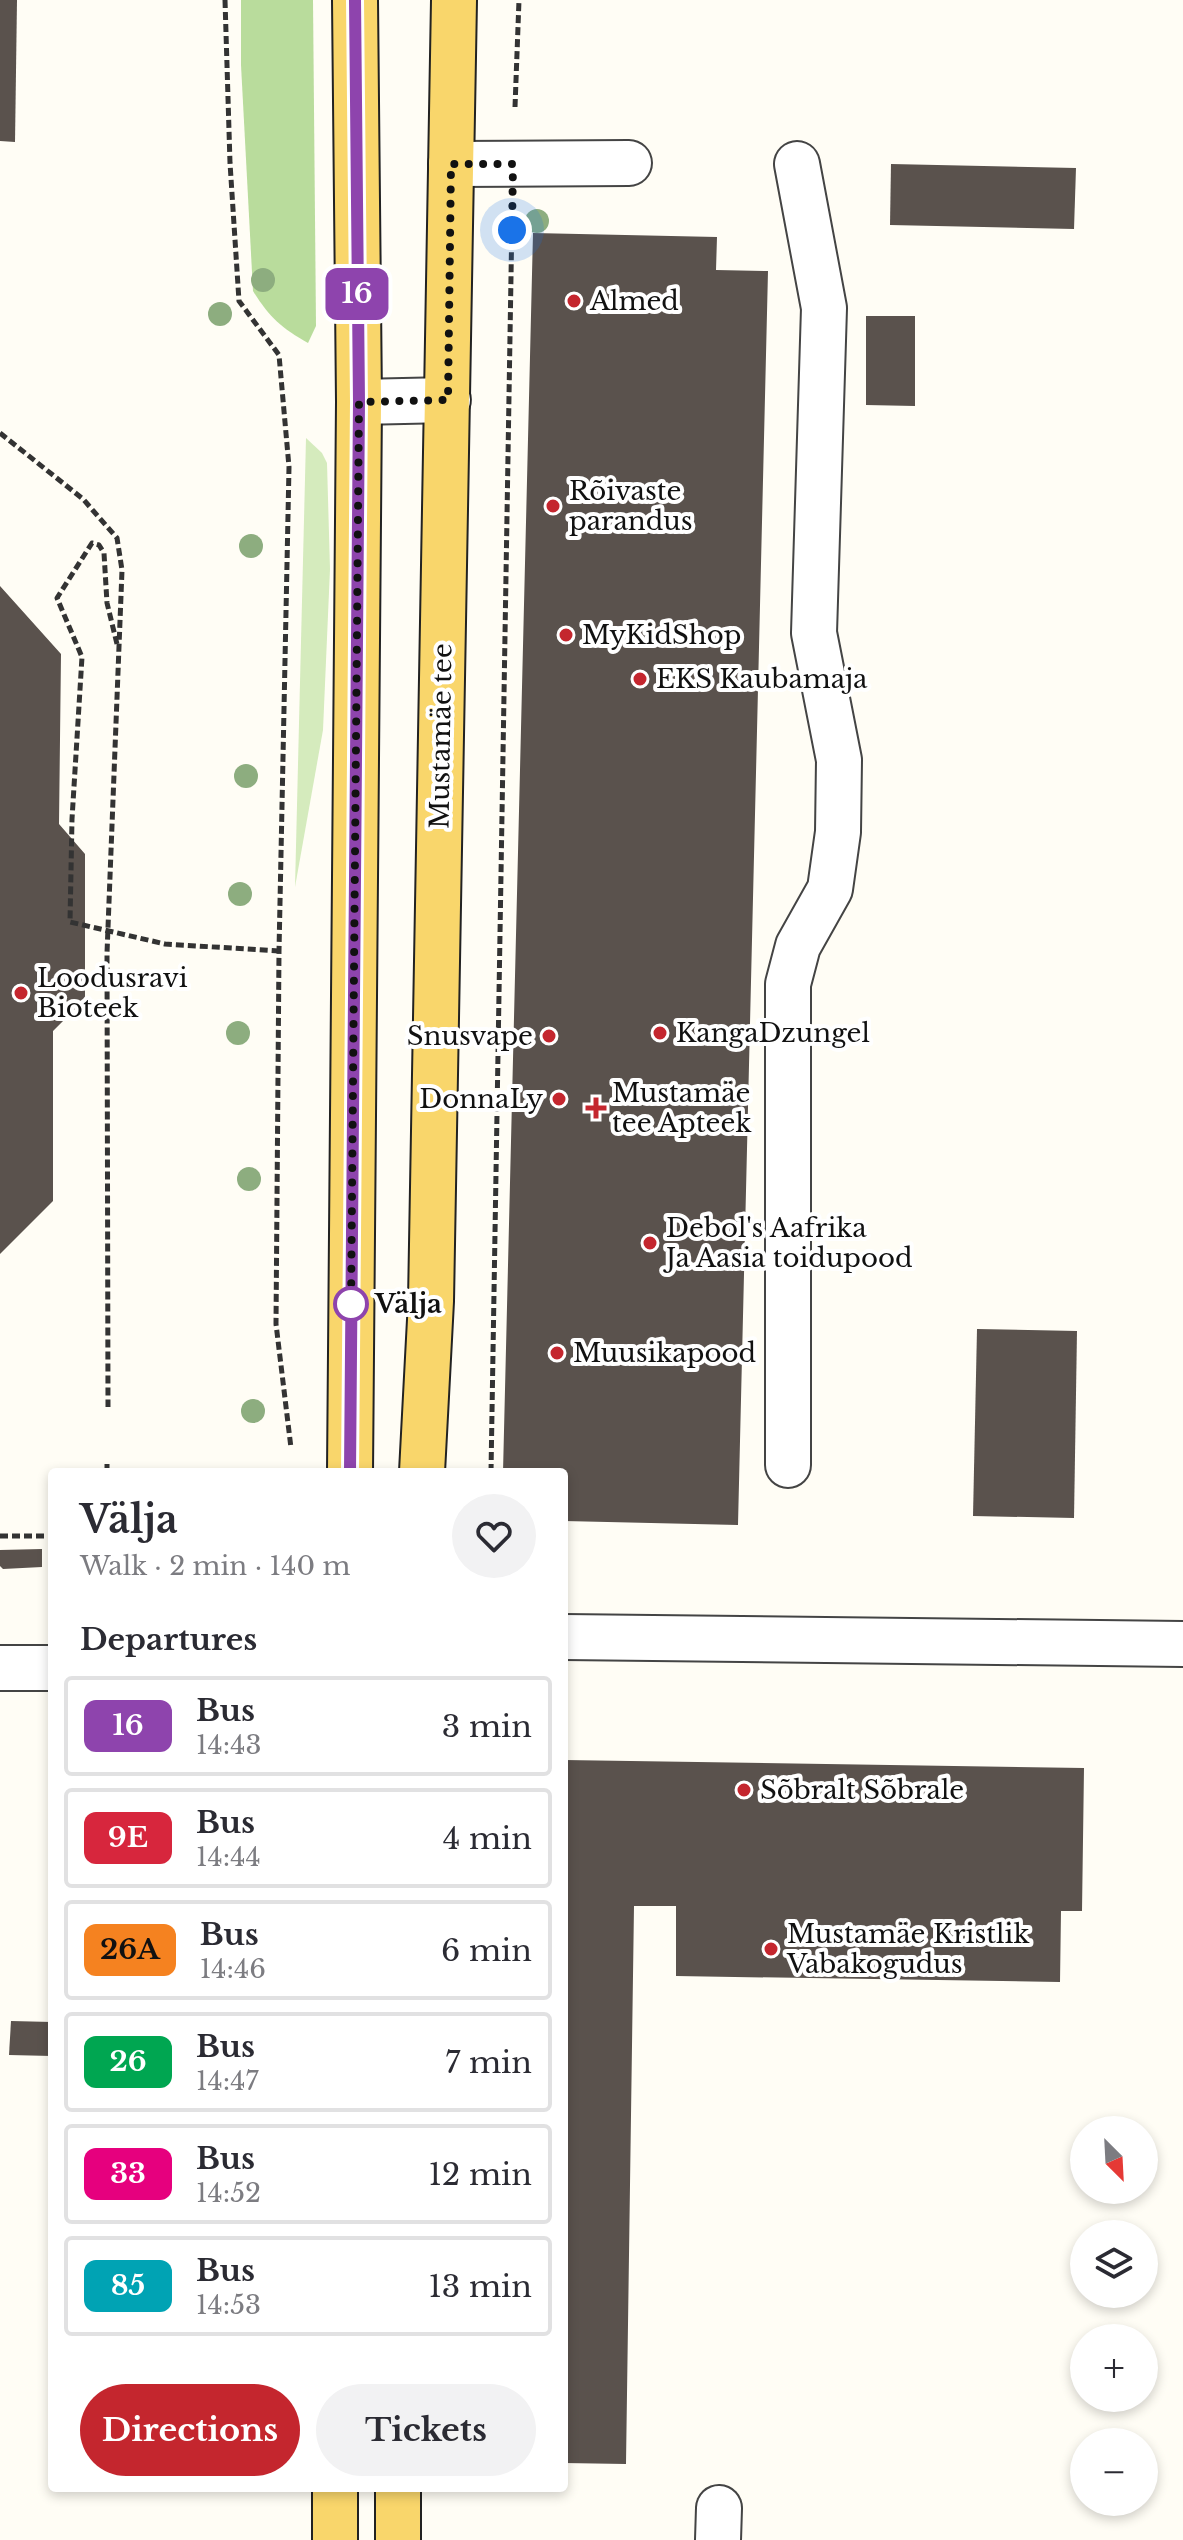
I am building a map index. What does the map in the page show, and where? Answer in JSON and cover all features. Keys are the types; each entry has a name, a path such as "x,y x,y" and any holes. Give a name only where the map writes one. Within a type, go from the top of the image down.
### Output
{"main road":[{"path":"350,1468 359,402 355,0"},
{"name":"Mustamäe tee","path":"422,1468 431,1301 454,0"},
{"path":"335,2492 335,2540"},
{"path":"398,2492 398,2540"}],"street":[{"path":"451,164 629,163"},
{"path":"788,1465 788,984 798,946 830,889 838,832 839,760 814,633 824,308 797,164"},
{"path":"359,402 448,400"},
{"path":"568,1637 1183,1644"},
{"path":"0,1668 48,1668"}],"path":[{"path":"225,0 230,163 239,301 279,355 289,467 279,951 276,1324 287,1422"},
{"path":"491,1468 513,164 519,0"},
{"path":"0,433 83,499 117,538 122,570 108,931 108,1407"},
{"path":"119,653 107,603 104,553 99,545 92,543 57,598 82,657 72,819 70,922 165,944 279,951"},
{"path":"107,1463 107,1468"},
{"path":"0,1536 48,1536"}],"green space":[{"path":"241,0 313,0 316,326 308,343 276,321 253,291 241,65"},
{"path":"306,438 322,453 327,463 330,569 323,730 295,887"}],"building":[{"path":"0,0 17,0 15,142 0,141"},
{"path":"891,164 1076,168 1074,229 890,225"},
{"name":"EKS Kaubamaja","path":"533,233 717,237 716,270 768,271 738,1525 568,1521 568,1468 503,1468"},
{"path":"866,316 915,316 915,406 866,405"},
{"path":"0,586 61,654 59,824 85,854 85,999 53,1031 53,1201 0,1254"},
{"path":"977,1329 1077,1331 1074,1518 973,1516"},
{"path":"42,1549 42,1567 3,1569 0,1566 0,1550"},
{"path":"568,1760 1084,1768 1082,1911 1061,1911 1060,1982 676,1976 676,1906 634,1906 626,2464 568,2463"},
{"path":"11,2021 48,2022 48,2056 9,2055"}],"bus line":[{"name":"16","path":"350,1468 359,402 355,0"}],"place":[{"name":"Almed","path":"574,301"},
{"name":"Rõivaste parandus","path":"553,506"},
{"name":"MyKidShop","path":"566,635"},
{"name":"EKS Kaubamaja","path":"640,679"},
{"name":"Loodusravi Bioteek","path":"21,993"},
{"name":"KangaDzungel","path":"660,1033"},
{"name":"Snusvape","path":"549,1036"},
{"name":"DonnaLy","path":"559,1099"},
{"name":"Mustamäe tee Apteek","path":"596,1108"},
{"name":"Debol's Aafrika Ja Aasia toidupood","path":"650,1243"},
{"name":"Välja","path":"351,1304"},
{"name":"Muusikapood","path":"557,1353"},
{"name":"Sõbralt Sõbrale","path":"744,1790"},
{"name":"Mustamäe Kristlik Vabakogudus","path":"771,1949"}],"route":[{"path":"351,1304 351,1308 359,402 448,400 451,164 513,164 512,230"}]}
